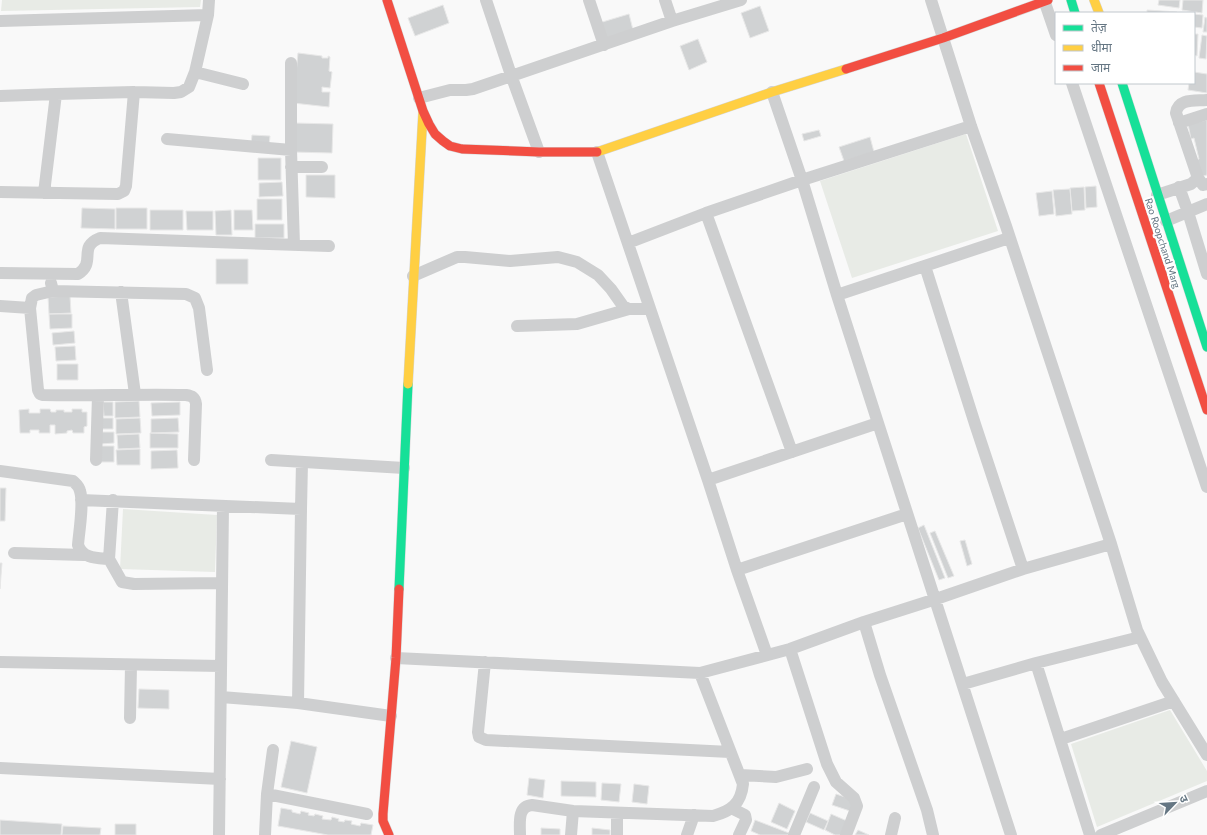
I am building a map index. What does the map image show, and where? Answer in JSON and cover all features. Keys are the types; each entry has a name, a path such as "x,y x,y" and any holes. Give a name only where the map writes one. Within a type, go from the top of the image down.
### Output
{"street":[{"path":"0,96 181,92 189,87 195,72 208,15 209,0"},
{"path":"387,0 423,111 435,134 450,146 462,149 540,152 597,152 772,92 943,38 1046,1 1055,32"},
{"path":"486,0 511,75 540,152"},
{"path":"589,0 604,45"},
{"path":"665,0 672,21"},
{"path":"419,98 450,90 473,89 672,21 741,0"},
{"path":"931,0 971,126 1111,544 1140,637 1162,682 1207,755"},
{"path":"1071,0 1075,12"},
{"path":"1094,0 1099,12"},
{"path":"0,21 208,15"},
{"path":"291,63 291,167 294,245"},
{"path":"195,72 243,84"},
{"path":"1072,84 1207,487"},
{"name":"Rao Roopchand Marg","path":"1099,84 1207,410"},
{"name":"Rao Roopchand Marg","path":"1122,84 1207,347"},
{"path":"0,192 118,194 124,191 126,186 134,92"},
{"path":"772,92 802,180 837,295 1011,835"},
{"path":"44,193 56,94"},
{"path":"1158,194 1202,181 1179,122 1176,109 1180,104 1186,101 1207,100"},
{"path":"389,835 383,821 383,814 396,658 413,276 423,111"},
{"path":"1179,122 1207,114"},
{"path":"628,243 706,213 802,180 971,126"},
{"path":"167,139 291,150"},
{"path":"597,152 737,570 767,655"},
{"path":"291,167 322,167"},
{"path":"1179,187 1207,274"},
{"path":"1166,221 1207,204"},
{"path":"706,213 792,452"},
{"path":"0,273 78,274 84,271 87,265 88,247 93,241 100,238 329,246"},
{"path":"837,295 1009,238"},
{"path":"413,276 457,257 510,261 558,257 577,262 598,275 611,289 623,306 629,309"},
{"path":"925,266 1023,569"},
{"path":"84,271 90,286 90,292"},
{"path":"50,274 53,291"},
{"path":"194,460 195,399 192,396 186,394 98,396 40,394 38,390 30,308 32,298 36,295 53,291 186,294 195,298 199,308 207,370"},
{"path":"121,292 136,394"},
{"path":"0,306 30,308"},
{"path":"516,326 577,324 629,309 650,309"},
{"path":"96,460 98,396"},
{"path":"708,480 878,423"},
{"path":"271,460 404,468"},
{"path":"298,703 300,509 302,462"},
{"path":"0,472 73,481 81,492 78,545 80,551 84,555"},
{"path":"81,500 113,500 300,509"},
{"path":"113,500 109,559 122,582 126,584 222,583"},
{"path":"219,835 223,506"},
{"path":"737,570 907,514"},
{"path":"396,658 700,673 790,649 864,622 1023,569 1111,544"},
{"path":"14,553 84,555 93,558 109,559"},
{"path":"864,622 880,675 927,810 933,835"},
{"path":"963,684 1036,663 1140,637"},
{"path":"790,649 827,764 836,782 854,798 857,806 846,835"},
{"path":"0,662 221,666"},
{"path":"485,662 478,732 479,737 486,740 730,752"},
{"path":"1036,663 1090,835"},
{"path":"130,718 131,665"},
{"path":"520,835 521,814 527,805 573,811 713,816 722,814 736,804 742,793 743,784 700,673"},
{"path":"221,697 298,703 391,716"},
{"path":"1061,739 1174,701"},
{"path":"265,835 266,794 273,750"},
{"path":"0,768 220,778"},
{"path":"740,775 776,777 807,769"},
{"path":"794,835 814,787"},
{"path":"1101,835 1207,791"},
{"path":"266,794 367,814"},
{"path":"731,808 745,815 746,820 739,835"},
{"path":"571,835 573,811"},
{"path":"617,835 618,813"},
{"path":"687,835 694,815"},
{"path":"891,835 895,818"}],"shaded area":[{"path":"2,0 201,0 200,7 1,11"},
{"path":"966,134 998,231 852,278 820,181"},
{"path":"123,509 217,515 215,572 120,569"},
{"path":"1170,710 1207,771 1207,781 1097,827 1071,744"}],"building":[{"path":"1159,0 1180,0 1179,8 1158,5"},
{"path":"1183,0 1203,0 1202,13 1182,10"},
{"path":"443,5 449,23 415,36 408,18"},
{"path":"760,6 769,31 750,38 741,13"},
{"path":"1147,10 1177,12 1147,12"},
{"path":"629,14 634,34 605,43 599,23"},
{"path":"1195,14 1203,15 1202,28 1195,27"},
{"path":"1205,17 1207,18 1207,32 1203,32"},
{"path":"1195,34 1198,34 1197,56 1195,55"},
{"path":"1202,35 1207,36 1206,59 1199,58"},
{"path":"698,39 707,62 689,70 680,46"},
{"path":"298,53 322,56 322,58 328,58 328,56 330,57 329,71 332,72 330,88 322,87 322,92 330,92 329,107 293,103"},
{"path":"1195,72 1207,74 1207,93 1188,90 1189,84 1195,84"},
{"path":"1207,120 1207,175 1200,177 1196,160 1199,159 1194,138 1191,139 1188,124"},
{"path":"294,123 333,124 332,153 293,152"},
{"path":"819,130 821,136 804,141 802,134"},
{"path":"252,135 270,136 269,146 251,144"},
{"path":"870,137 874,152 844,161 839,147"},
{"path":"258,158 281,158 281,180 258,180"},
{"path":"306,175 335,175 335,198 306,197"},
{"path":"282,182 283,196 259,197 259,183"},
{"path":"1096,186 1097,207 1086,208 1085,187"},
{"path":"1084,187 1085,210 1072,211 1070,188"},
{"path":"1070,189 1072,214 1056,216 1053,190"},
{"path":"1052,191 1054,214 1039,216 1036,193"},
{"path":"257,199 282,199 282,220 257,220"},
{"path":"82,208 115,209 115,229 81,228"},
{"path":"116,208 147,208 147,229 116,229"},
{"path":"150,210 183,210 183,230 150,230"},
{"path":"231,210 232,235 216,235 215,211"},
{"path":"234,210 252,210 253,230 234,230"},
{"path":"186,211 213,211 213,230 187,230"},
{"path":"255,224 284,224 284,238 255,238"},
{"path":"216,259 248,259 248,284 216,284"},
{"path":"70,296 71,313 49,314 48,297"},
{"path":"49,314 72,314 72,328 50,329"},
{"path":"74,331 75,343 53,345 52,333"},
{"path":"75,346 76,360 56,361 55,347"},
{"path":"57,364 78,364 78,380 57,380"},
{"path":"139,401 140,417 115,418 115,402"},
{"path":"103,402 113,402 113,416 104,416"},
{"path":"180,402 180,415 152,416 151,403"},
{"path":"29,409 29,413 40,413 40,409 50,409 51,412 56,412 56,410 64,410 64,412 72,412 72,409 82,409 82,412 87,412 87,426 84,427 84,433 73,433 72,430 67,431 67,433 55,434 55,425 50,425 50,433 39,433 39,430 30,430 30,433 20,433 19,410"},
{"path":"101,418 113,418 113,429 102,429"},
{"path":"140,418 141,433 116,434 116,419"},
{"path":"178,418 179,432 151,433 151,419"},
{"path":"101,432 114,432 114,443 101,444"},
{"path":"150,433 178,434 178,448 150,448"},
{"path":"139,434 140,448 118,449 117,435"},
{"path":"100,446 114,446 114,462 100,462"},
{"path":"140,449 140,465 117,465 116,450"},
{"path":"177,450 178,468 151,469 151,451"},
{"path":"0,488 6,488 5,521 0,521"},
{"path":"924,525 945,578 939,580 918,528"},
{"path":"935,531 954,576 948,578 930,533"},
{"path":"965,540 972,564 967,566 960,541"},
{"path":"0,563 2,563 0,589"},
{"path":"139,689 169,690 169,709 138,708"},
{"path":"291,741 317,747 307,793 281,787"},
{"path":"529,778 545,780 543,798 527,795"},
{"path":"561,781 596,782 596,797 561,796"},
{"path":"602,783 621,784 619,802 601,800"},
{"path":"634,784 649,786 647,804 632,802"},
{"path":"836,794 854,800 850,811 832,805"},
{"path":"779,803 795,811 787,829 771,822"},
{"path":"281,808 292,810 292,812 300,814 301,811 309,813 308,815 314,816 315,814 323,816 322,819 331,820 332,817 339,819 338,821 352,821 351,824 360,826 361,823 373,825 371,835 328,835 278,826"},
{"path":"810,813 828,821 824,830 806,822"},
{"path":"831,814 847,821 841,835 835,835 825,830"},
{"path":"0,820 62,824 61,835 0,835"},
{"path":"755,820 789,833 788,835 760,835 751,831"},
{"path":"115,824 136,824 136,835 115,835"},
{"path":"63,826 101,828 100,835 62,835"},
{"path":"541,828 560,829 560,835 541,835"},
{"path":"592,828 610,830 610,835 592,835"},
{"path":"858,830 869,835 855,835"}],"traffic: fast":[{"path":"1071,0 1075,12"},
{"path":"1122,84 1207,347"},
{"path":"399,589 408,384"}],"traffic: slow":[{"path":"1094,0 1099,12"},
{"path":"597,152 772,92 846,69"},
{"path":"408,384 423,112"}],"traffic: jam":[{"path":"387,0 423,111 435,134 443,141 450,146 462,149 539,152 597,152"},
{"path":"846,69 943,38 1048,0"},
{"path":"1099,84 1207,410"},
{"path":"389,835 383,821 383,814 396,658 399,589"}]}
